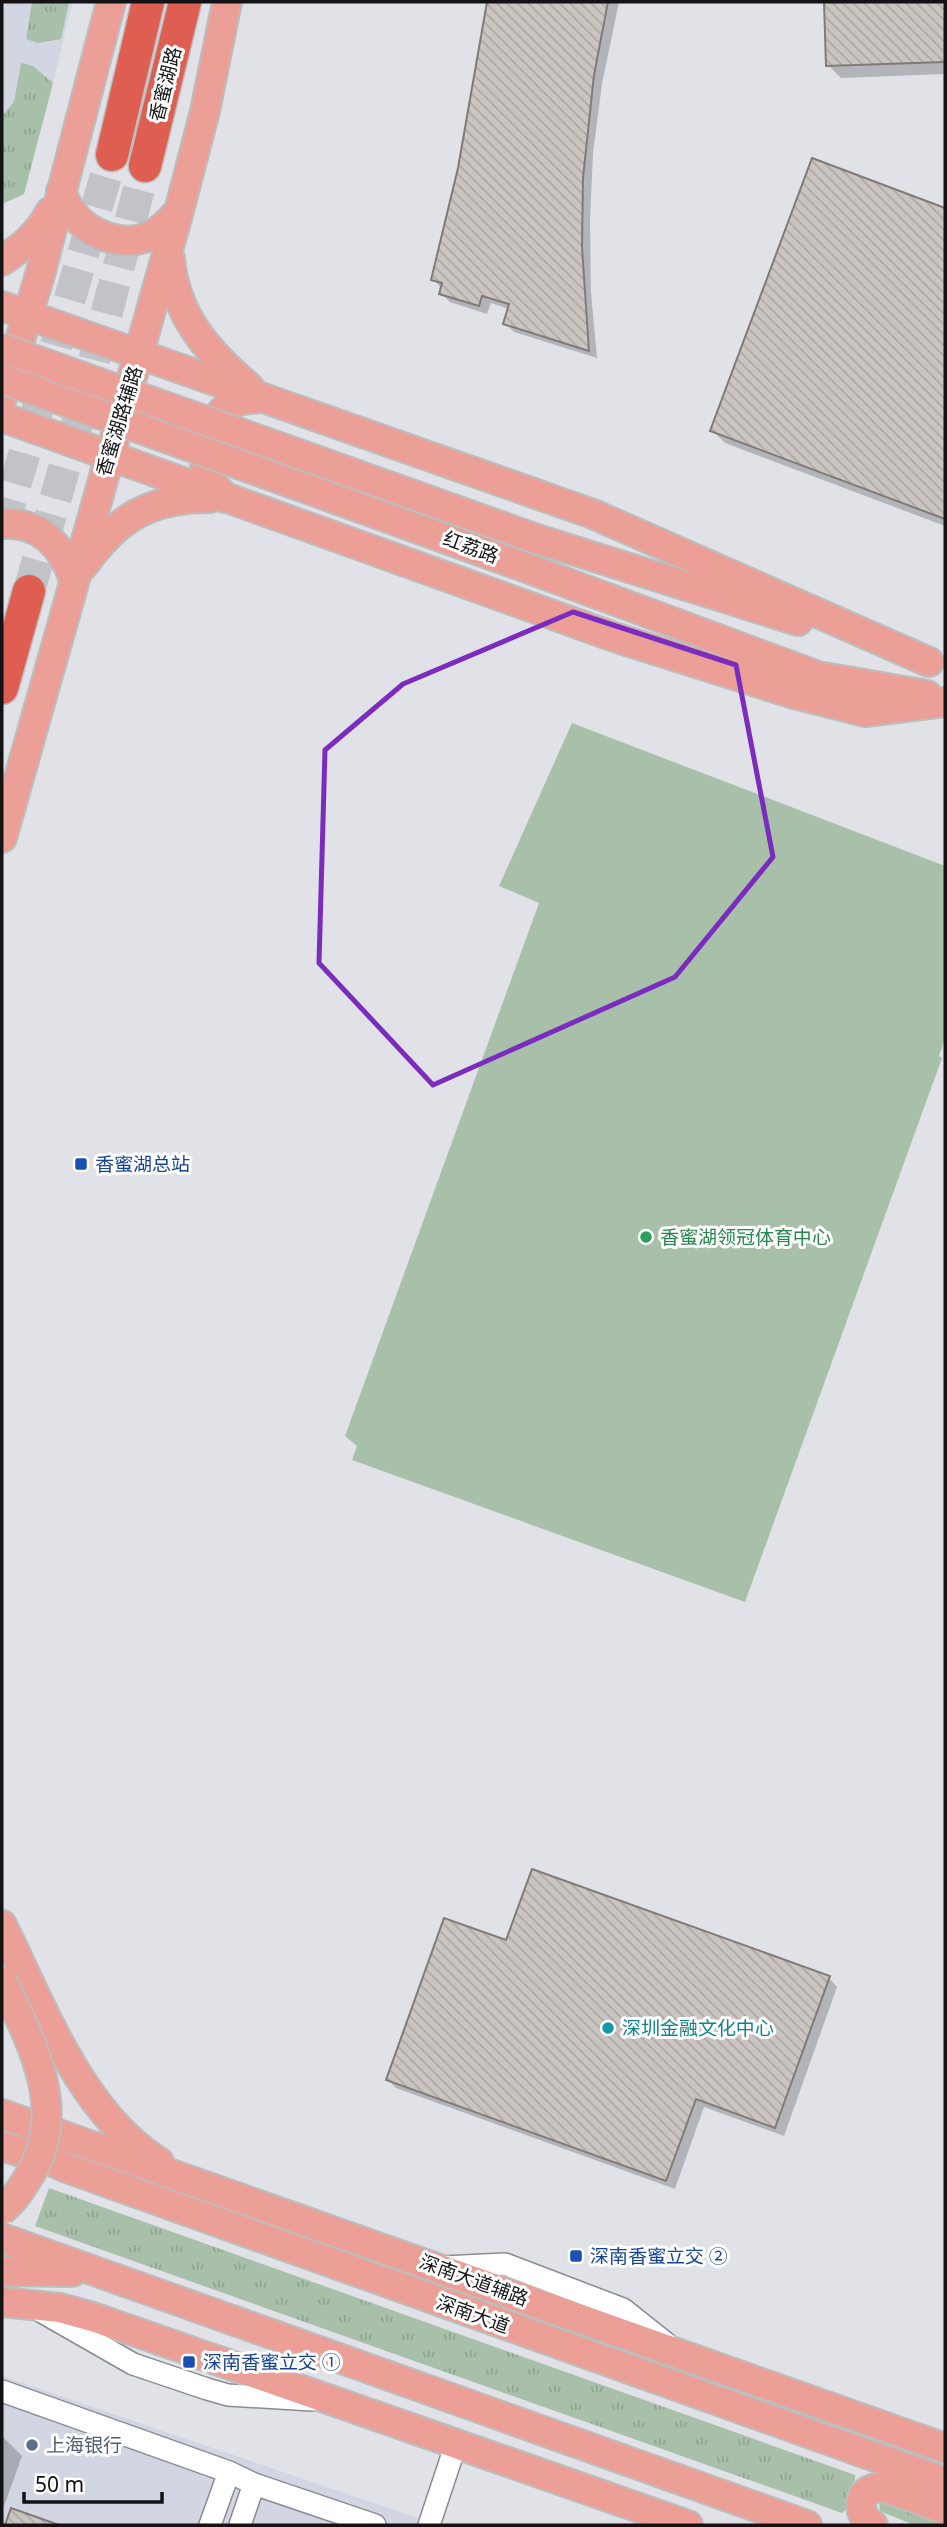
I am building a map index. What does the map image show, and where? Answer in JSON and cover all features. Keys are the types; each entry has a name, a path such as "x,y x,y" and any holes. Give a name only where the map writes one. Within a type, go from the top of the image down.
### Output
{"highway":[{"name":"香蜜湖路","path":"112,155 148,2"},
{"name":"香蜜湖路","path":"145,166 184,2"},
{"path":"2,688 29,591"}],"main road":[{"path":"2,398 15,311 61,191 111,2"},
{"name":"香蜜湖路辅路","path":"2,838 179,211 205,111 226,2"},
{"path":"61,191 71,211 83,223 99,234 118,240 150,236 165,226 179,211"},
{"path":"2,261 25,245 45,223 61,191"},
{"path":"169,248 172,278 179,302 190,324 227,369 262,398"},
{"name":"红荔路","path":"15,311 593,514 937,663"},
{"name":"红荔路","path":"2,348 537,539 937,663"},
{"name":"红荔路","path":"2,379 818,676 945,700"},
{"path":"225,498 210,480 204,462 207,436 219,415 236,402 262,398"},
{"name":"红荔路","path":"2,417 617,638 794,694 865,712 945,700"},
{"path":"74,579 97,547 118,525 138,512 162,502 189,498 225,498"},
{"path":"2,524 29,526 42,533 58,547 68,561 74,579"},
{"path":"2,1925 72,2066 95,2100 141,2150 171,2169 210,2188"},
{"path":"2,1981 32,2043 42,2074 47,2123 43,2146 34,2169 22,2188 2,2210"},
{"name":"深南大道辅路","path":"2,2114 945,2448"},
{"name":"深南大道","path":"2,2146 53,2161 90,2177 945,2482"},
{"path":"2,2238 807,2525"},
{"path":"2,2271 65,2271 125,2282"},
{"path":"14,2303 60,2308 96,2318 456,2444 640,2515 688,2525"},
{"path":"631,2337 815,2435"},
{"path":"873,2525 863,2515 860,2505 865,2495 874,2488 885,2488 945,2509"}],"lane":[{"path":"439,2267 505,2264 624,2309 682,2356"},
{"path":"2,2391 229,2472 254,2484 375,2525"},
{"path":"429,2525 456,2444"},
{"path":"210,2525 229,2472"},
{"path":"240,2525 254,2484"},
{"path":"436,2502 442,2525"}],"highlighted area":[{"path":"573,612 736,665 773,857 675,977 433,1085 319,963 325,750 403,684"}],"shaded area":[{"path":"2,2 72,2 24,194 2,204"},
{"path":"2,2376 438,2525 2,2525"}],"green space":[{"path":"32,2 69,2 61,39 38,43 26,39"},
{"path":"21,63 33,66 53,83 24,194 2,204 2,116 14,102"},
{"name":"香蜜湖领冠体育中心","path":"572,723 945,866 945,1038 939,1056 942,1058 745,1602 352,1460 357,1446 345,1436 539,903 499,886"},
{"path":"49,2188 855,2475 848,2507 842,2513 35,2226"},
{"path":"879,2501 945,2515 945,2525 914,2525 880,2511"}],"building":[{"path":"487,2 608,2 594,75 583,178 582,247 589,351 503,324 509,304 482,296 479,306 439,294 442,283 431,280 458,168"},
{"path":"824,2 945,2 945,62 826,66"},
{"path":"812,158 945,208 945,519 710,431"},
{"name":"深圳金融文化中心","path":"532,1869 830,1976 775,2128 696,2099 666,2181 386,2080 444,1918 506,1940"},
{"path":"11,2508 59,2525 5,2525"}],"tunnel":[{"path":"2,530 112,155"},
{"path":"29,591 85,396 145,166"}],"place":[{"name":"香蜜湖总站","path":"81,1164"},
{"name":"香蜜湖领冠体育中心","path":"646,1237"},
{"name":"深圳金融文化中心","path":"608,2028"},
{"name":"深南香蜜立交 ②","path":"576,2256"},
{"name":"深南香蜜立交 ①","path":"189,2362"},
{"name":"上海银行","path":"32,2445"}]}
